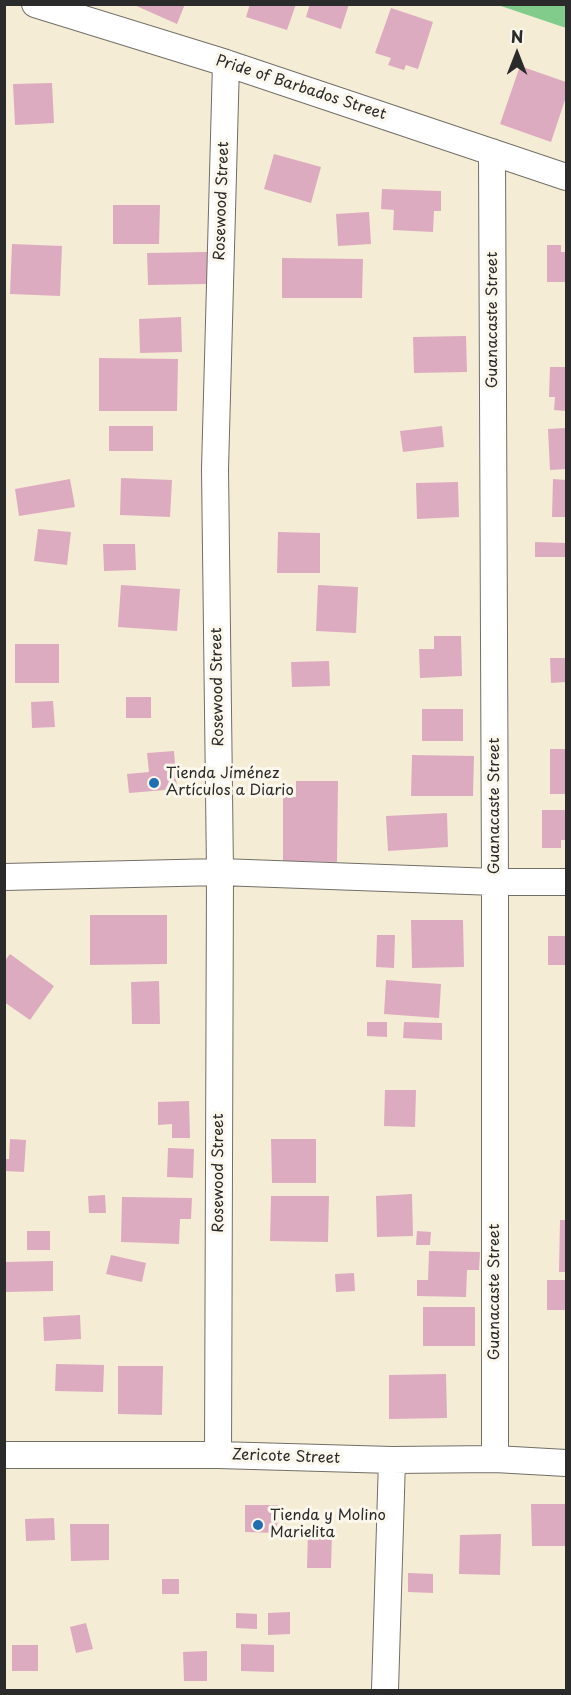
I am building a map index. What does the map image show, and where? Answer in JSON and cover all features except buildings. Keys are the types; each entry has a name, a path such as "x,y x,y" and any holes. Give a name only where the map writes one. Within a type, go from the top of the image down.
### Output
{"street":[{"name":"Pride of Barbados Street","path":"35,4 226,63 567,177"},
{"name":"Rosewood Street","path":"218,1455 220,872 215,469 226,63"},
{"name":"Guanacaste Street","path":"492,152 495,1459"},
{"path":"4,877 220,872 495,882 567,882"},
{"name":"Zericote Street","path":"4,1455 218,1455 567,1462"},
{"path":"385,1690 392,1460"}],"green space":[{"path":"498,5 566,5 566,28"}],"place":[{"name":"Tienda Jiménez Artículos a Diario","path":"154,783"},
{"name":"Tienda y Molino Marielita","path":"258,1525"}]}
